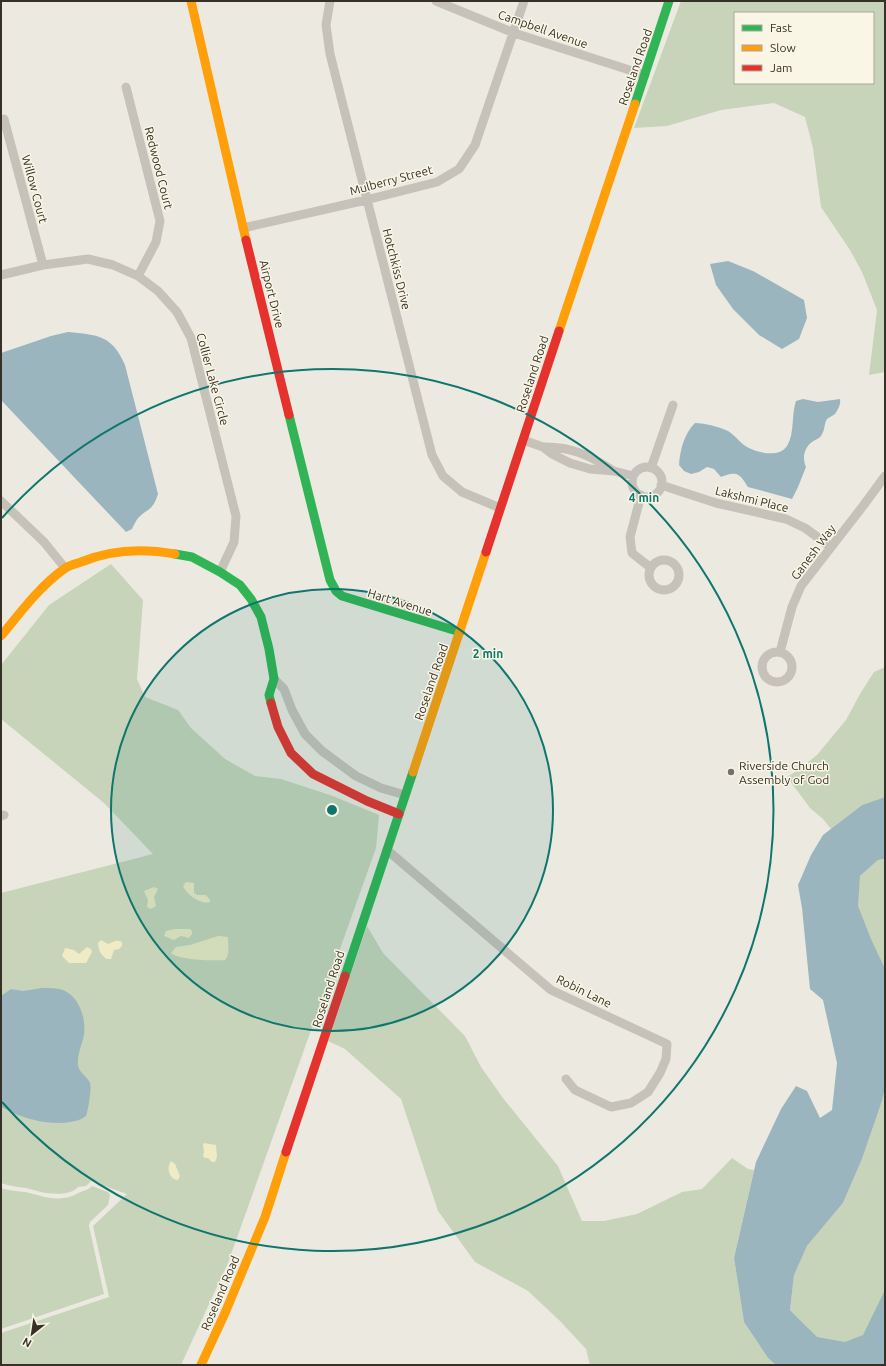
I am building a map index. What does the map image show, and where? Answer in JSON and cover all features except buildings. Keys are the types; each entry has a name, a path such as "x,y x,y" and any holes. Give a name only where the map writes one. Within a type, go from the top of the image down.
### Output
{"main road":[{"name":"Airport Drive","path":"191,1 243,228 330,580 336,590"},
{"name":"Roseland Road","path":"201,1365 225,1314 264,1217 669,1"},
{"path":"1,636 37,593 65,568 88,559 117,551 154,550 192,557 240,585 251,599 261,617 269,649 274,679 269,695 278,727 290,754 313,774 348,792 399,814"},
{"name":"Hart Avenue","path":"336,590 342,596 460,632"}],"street":[{"name":"Hotchkiss Drive","path":"330,1 326,24 330,54 432,455 443,476 462,492 500,508"},
{"name":"Campbell Avenue","path":"436,1 514,33 645,75"},
{"name":"Mulberry Street","path":"243,228 437,182 459,169 475,145 524,1"},
{"name":"Redwood Court","path":"126,87 160,221 156,242 138,276"},
{"name":"Willow Court","path":"4,119 43,265"},
{"name":"Collier Lake Circle","path":"1,276 43,265 88,259 113,265 138,276 158,290 177,312 192,338 236,516 234,542 220,572"},
{"path":"652,468 673,404"},
{"path":"523,440 543,448 570,463 590,469 614,471 633,476"},
{"path":"543,448 555,447 585,455 593,458 614,471"},
{"path":"560,458 563,449"},
{"path":"581,466 585,455"},
{"path":"644,467 652,468 658,472 660,476 660,489 654,495 641,495 634,489 632,480 633,476 644,467"},
{"name":"Ganesh Way","path":"780,652 792,607 801,586 885,476"},
{"name":"Lakshmi Place","path":"661,485 716,503 786,519 805,528 831,547"},
{"path":"641,495 630,537 632,553 651,568"},
{"path":"1,501 44,542 65,568"},
{"path":"274,679 284,690 292,710 305,734 322,750 356,776 380,788 405,795"},
{"path":"348,792 356,776"},
{"name":"Robin Lane","path":"387,850 551,990 668,1044 666,1059 648,1092 630,1103 611,1107 575,1090 566,1079"}],"green space":[{"path":"681,1 885,1 885,372 869,375 877,310 862,272 850,250 821,207 813,148 805,117 774,103 721,110 667,126 634,128"},
{"path":"111,564 143,600 137,679 145,697 178,710 191,728 225,759 255,776 281,779 333,796 379,815 376,848 228,1263 181,1365 1,1365 1,1333 109,1297 93,1226 127,1194 91,1181 86,1186 78,1187 75,1190 61,1194 41,1192 1,1183 1,893 153,854 104,803 1,719 1,665 49,605"},
{"path":"885,667 885,797 862,805 831,829 823,819 810,808 787,777 817,755 846,720 874,672"},
{"path":"885,859 885,993 852,902 859,885 860,876 878,860"},
{"path":"367,926 383,953 465,1036 481,1067 503,1098 558,1166 582,1221 604,1221 637,1214 682,1192 702,1189 732,1158 748,1169 754,1170 734,1258 744,1322 768,1358 776,1365 590,1365 586,1349 560,1321 528,1291 475,1262 438,1211 401,1099 345,1049 328,1041"},
{"path":"885,1089 885,1302 859,1341 843,1348 815,1337 790,1310 794,1274 807,1246 843,1203 862,1159"},
{"path":"92,1186 108,1192 110,1195 108,1205 90,1222 89,1226 104,1294 1,1329 1,1188 26,1192 47,1198 63,1198 71,1197"}],"sand":[{"path":"186,882 194,883 194,893 197,895 206,895 210,902 202,902 190,895 183,886"},
{"path":"154,887 158,889 154,897 156,906 150,909 147,907 148,900 144,891"},
{"path":"175,929 190,929 192,934 189,938 181,936 174,940 164,936 166,931"},
{"path":"218,936 228,937 228,953 225,960 188,959 171,953 176,947 190,945"},
{"path":"101,940 108,944 115,941 120,941 122,942 122,946 119,949 114,950 111,959 107,959 99,950 98,943"},
{"path":"87,947 91,949 92,952 86,963 69,963 62,956 65,948 74,950 79,954"},
{"path":"204,1143 216,1145 217,1157 215,1162 212,1162 203,1156"},
{"path":"171,1161 175,1164 180,1176 178,1180 172,1178 169,1173 169,1164"}],"water":[{"path":"728,261 753,271 804,300 807,318 799,339 782,349 759,335 733,309 716,285 710,264"},
{"path":"68,332 88,334 103,338 115,348 125,365 158,494 152,506 138,518 132,529 126,532 1,400 1,353 51,336"},
{"path":"803,399 818,402 840,399 840,403 835,414 826,421 824,431 821,436 809,444 804,453 806,467 792,499 748,487 737,474 730,474 721,477 714,469 707,467 699,472 691,474 684,471 679,465 683,442 691,427 695,423 728,431 744,445 757,451 774,453 783,450 787,446 791,435 796,401"},
{"path":"885,797 885,859 878,860 860,876 858,906 885,969 885,1089 862,1159 843,1203 807,1246 794,1275 790,1310 817,1337 845,1342 863,1335 885,1290 885,1365 776,1365 768,1358 744,1322 734,1258 756,1162 781,1109 796,1086 807,1091 820,1118 832,1110 837,1063 823,1000 810,989 802,908 798,885 811,855 823,835 862,805"},
{"path":"42,988 58,989 69,993 78,1003 83,1016 84,1035 79,1053 78,1065 90,1083 90,1094 86,1116 73,1122 56,1123 38,1121 21,1116 1,1107 1,996 11,989 23,991"}],"traffic: fast":[{"path":"635,104 669,1"},
{"path":"289,415 330,580 336,591 342,596 460,632"},
{"path":"175,554 192,557 220,572 240,585 251,599 261,617 269,649 274,679 269,695 271,703"},
{"path":"345,976 413,772"}],"traffic: slow":[{"path":"191,1 246,240"},
{"path":"559,331 635,104"},
{"path":"1,636 38,592 68,566 104,554 116,552 139,550 175,554"},
{"path":"413,772 486,552"},
{"path":"201,1365 225,1313 265,1217 286,1152"}],"traffic: jam":[{"path":"246,240 289,415"},
{"path":"486,552 559,331"},
{"path":"271,703 278,727 291,753 313,774 367,801 399,814"},
{"path":"286,1152 345,976"}],"place":[{"name":"Riverside Church Assembly of God","path":"731,772"}]}
